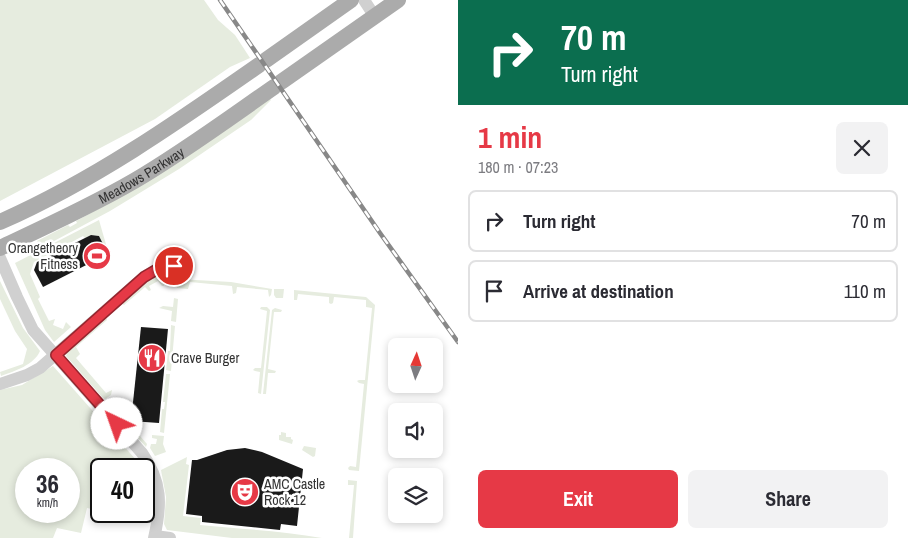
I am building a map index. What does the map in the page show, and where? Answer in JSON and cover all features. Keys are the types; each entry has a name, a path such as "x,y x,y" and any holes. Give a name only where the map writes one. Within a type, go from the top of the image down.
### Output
{"main road":[{"name":"Meadows Parkway","path":"0,222 117,160 182,118 351,0"},
{"name":"Meadows Parkway","path":"0,248 72,214 134,181 398,0"}],"street":[{"path":"364,0 376,16"},
{"path":"0,258 33,330 142,453 151,467 157,481 160,501 155,537 170,538"},
{"path":"0,384 27,375 40,368 144,277 156,270 174,266"}],"shaded area":[{"path":"0,0 204,0 218,20 235,35 250,58 230,67 155,119 0,201"},
{"path":"269,98 271,100 251,120 179,169 110,211 28,255 24,248 38,243 37,241 68,225 70,227 77,223 76,221 102,207"},
{"path":"99,220 109,255 107,255 99,236 91,235 85,238 83,236 34,262 30,274 40,297 38,299 49,321 55,319 53,325 63,329 66,322 71,327 54,342 45,330 15,263"},
{"path":"175,269 178,279 231,282 272,289 271,295 269,297 268,290 237,287 236,293 233,294 232,286 190,282 188,289 177,288 172,275"},
{"path":"159,275 164,286 158,281 149,286 151,290 149,291 145,287 124,305 121,303 142,284 144,286 143,283"},
{"path":"0,281 23,328 40,351 29,364 1,376 0,372 23,364 27,349 15,331 0,299"},
{"path":"274,289 284,289 283,298 276,298"},
{"path":"294,290 366,297 375,305 359,471 349,470 348,468 350,466 356,467 364,384 357,381 365,380 372,308 366,307 366,300 334,297 331,304 329,303 329,297 298,294 297,300 294,300"},
{"path":"174,298 178,299 176,322 171,321 172,311 159,308 163,306 173,307"},
{"path":"261,307 267,307 270,310 261,394 258,393 260,372 253,370 261,368 267,311 260,309"},
{"path":"275,308 282,310 281,312 274,312 268,369 276,371 275,373 268,373 266,394 263,394 272,310"},
{"path":"106,317 107,320 76,347 80,354 76,358 106,393 112,390 111,395 105,399 66,356 67,352"},
{"path":"171,325 175,326 171,371 166,370 168,351 170,351"},
{"path":"53,366 134,458 90,458 90,509 87,508 81,533 57,528 53,538 0,538 0,390 22,385"},
{"path":"166,374 170,374 164,433 160,432 162,409 164,409 165,402 163,402"},
{"path":"121,401 127,401 125,407 127,407 126,420 147,444 146,447 115,412 116,406"},
{"path":"281,432 286,433 286,437 291,437 293,440 292,444 279,440"},
{"path":"152,435 164,436 163,444 166,452 155,456 150,448 151,444 156,444 157,439 152,438"},
{"path":"304,446 316,448 315,456 313,457 302,450"},
{"path":"187,457 186,464 189,465 183,516 201,518 200,525 322,538 232,538 167,530 164,524 166,497 161,470"},
{"path":"348,480 357,481 353,538 349,538 354,485 348,485"}],"building":[{"path":"91,235 99,236 108,254 43,287 34,270 37,262"},
{"path":"141,327 168,329 159,423 131,421"},
{"name":"AMC Castle Rock 12","path":"245,448 262,452 303,469 297,526 281,524 280,530 202,522 202,516 186,514 192,460 227,450"}],"railway":[{"path":"220,0 380,233 458,342"}],"place":[{"name":"Orangetheory Fitness","path":"97,256"},
{"name":"Crave Burger","path":"152,358"},
{"name":"AMC Castle Rock 12","path":"245,492"}],"route":[{"path":"117,424 56,355 144,277 156,270 174,266"}]}
